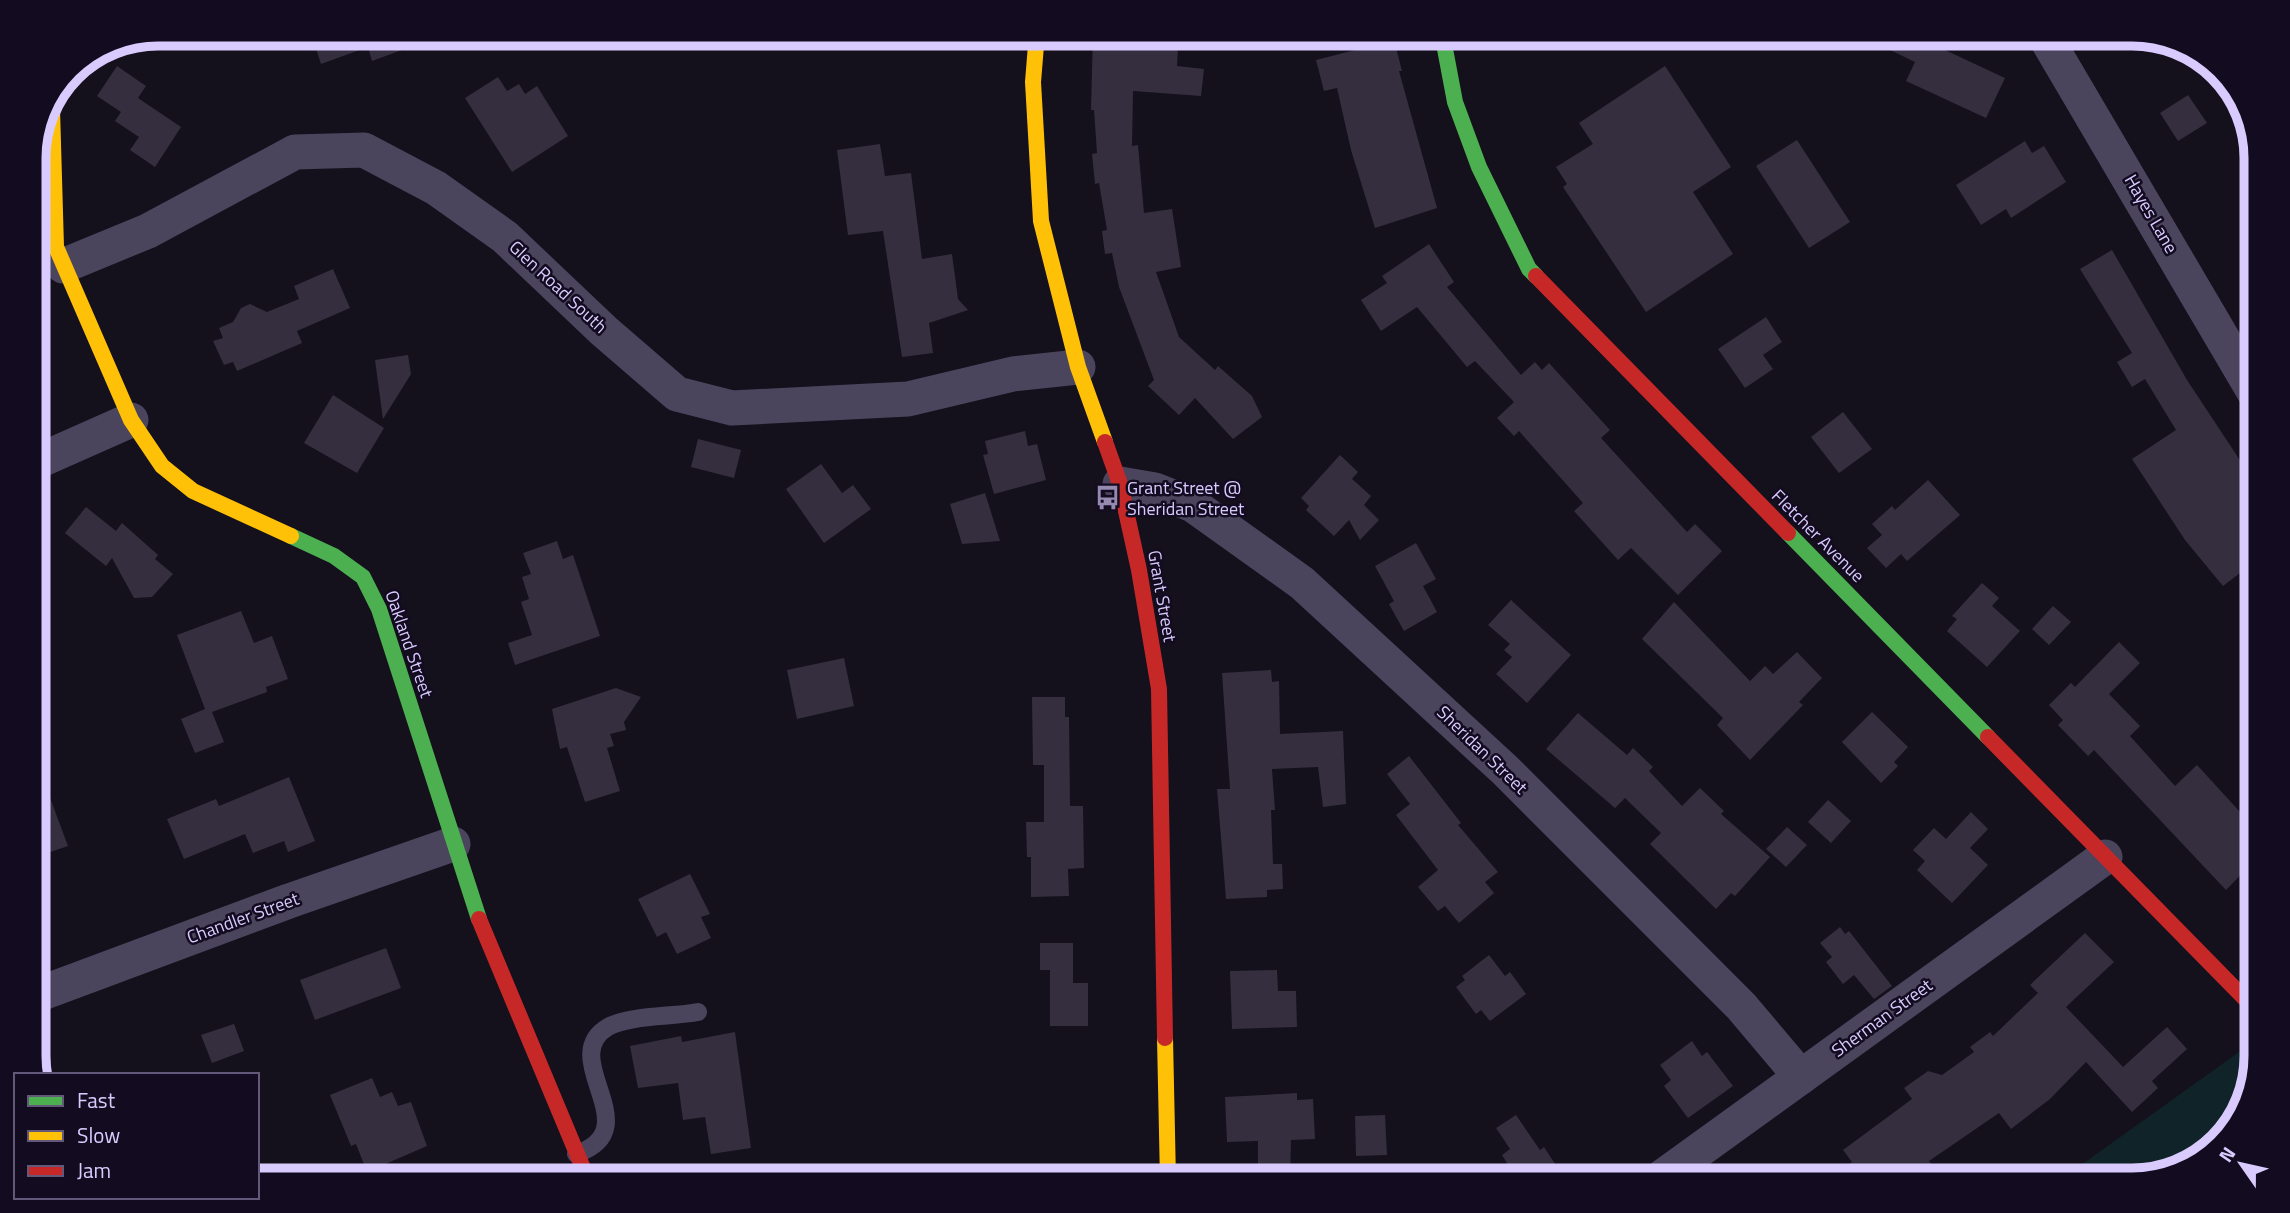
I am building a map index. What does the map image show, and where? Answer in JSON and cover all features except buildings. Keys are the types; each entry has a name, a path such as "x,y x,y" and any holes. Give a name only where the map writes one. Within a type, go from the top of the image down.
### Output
{"street":[{"name":"Grant Street","path":"1036,46 1033,82 1041,221 1077,367 1120,484 1139,570 1159,689 1168,1168"},
{"name":"Fletcher Avenue","path":"1445,46 1460,116 1479,167 1529,269 2244,999"},
{"name":"Hayes Lane","path":"2051,46 2244,375"},
{"name":"Oakland Street","path":"52,120 56,247 131,421 162,466 193,491 334,556 363,577 379,609 398,664 453,844 485,937 582,1168"},
{"name":"Glen Road South","path":"63,266 148,232 295,152 365,150 436,188 505,237 604,331 677,394 732,408 908,399 1013,374 1077,367"},
{"path":"46,458 131,421"},
{"name":"Sheridan Street","path":"1120,484 1155,490 1193,505 1302,583 1505,769 1741,1006 1801,1077"},
{"name":"Chandler Street","path":"46,992 289,901 453,844"},
{"name":"Sherman Street","path":"1675,1168 2105,857"}],"lane":[{"path":"576,1154 593,1148 602,1140 606,1126 604,1104 591,1061 596,1037 610,1026 698,1012"}],"green space":[{"path":"2244,1048 2239,1091 2226,1118 2217,1129 2206,1129 2206,1139 2175,1159 2132,1168 2077,1168"}],"traffic: fast":[{"path":"1444,46 1455,102 1479,167 1529,269 1536,276"},
{"path":"1788,533 1988,737"},
{"path":"291,536 334,556 363,577 379,609 479,919"}],"traffic: slow":[{"path":"1036,46 1033,82 1041,221 1078,367 1105,442"},
{"path":"52,120 56,247 131,420 162,466 193,491 291,536"},
{"path":"1165,1038 1168,1168"}],"traffic: jam":[{"path":"1536,276 1788,533"},
{"path":"1105,442 1120,484 1139,570 1159,689 1165,1038"},
{"path":"1988,737 2244,998"},
{"path":"479,919 583,1168"}],"place":[{"name":"Grant Street @ Sheridan Street","path":"1107,498"}]}
